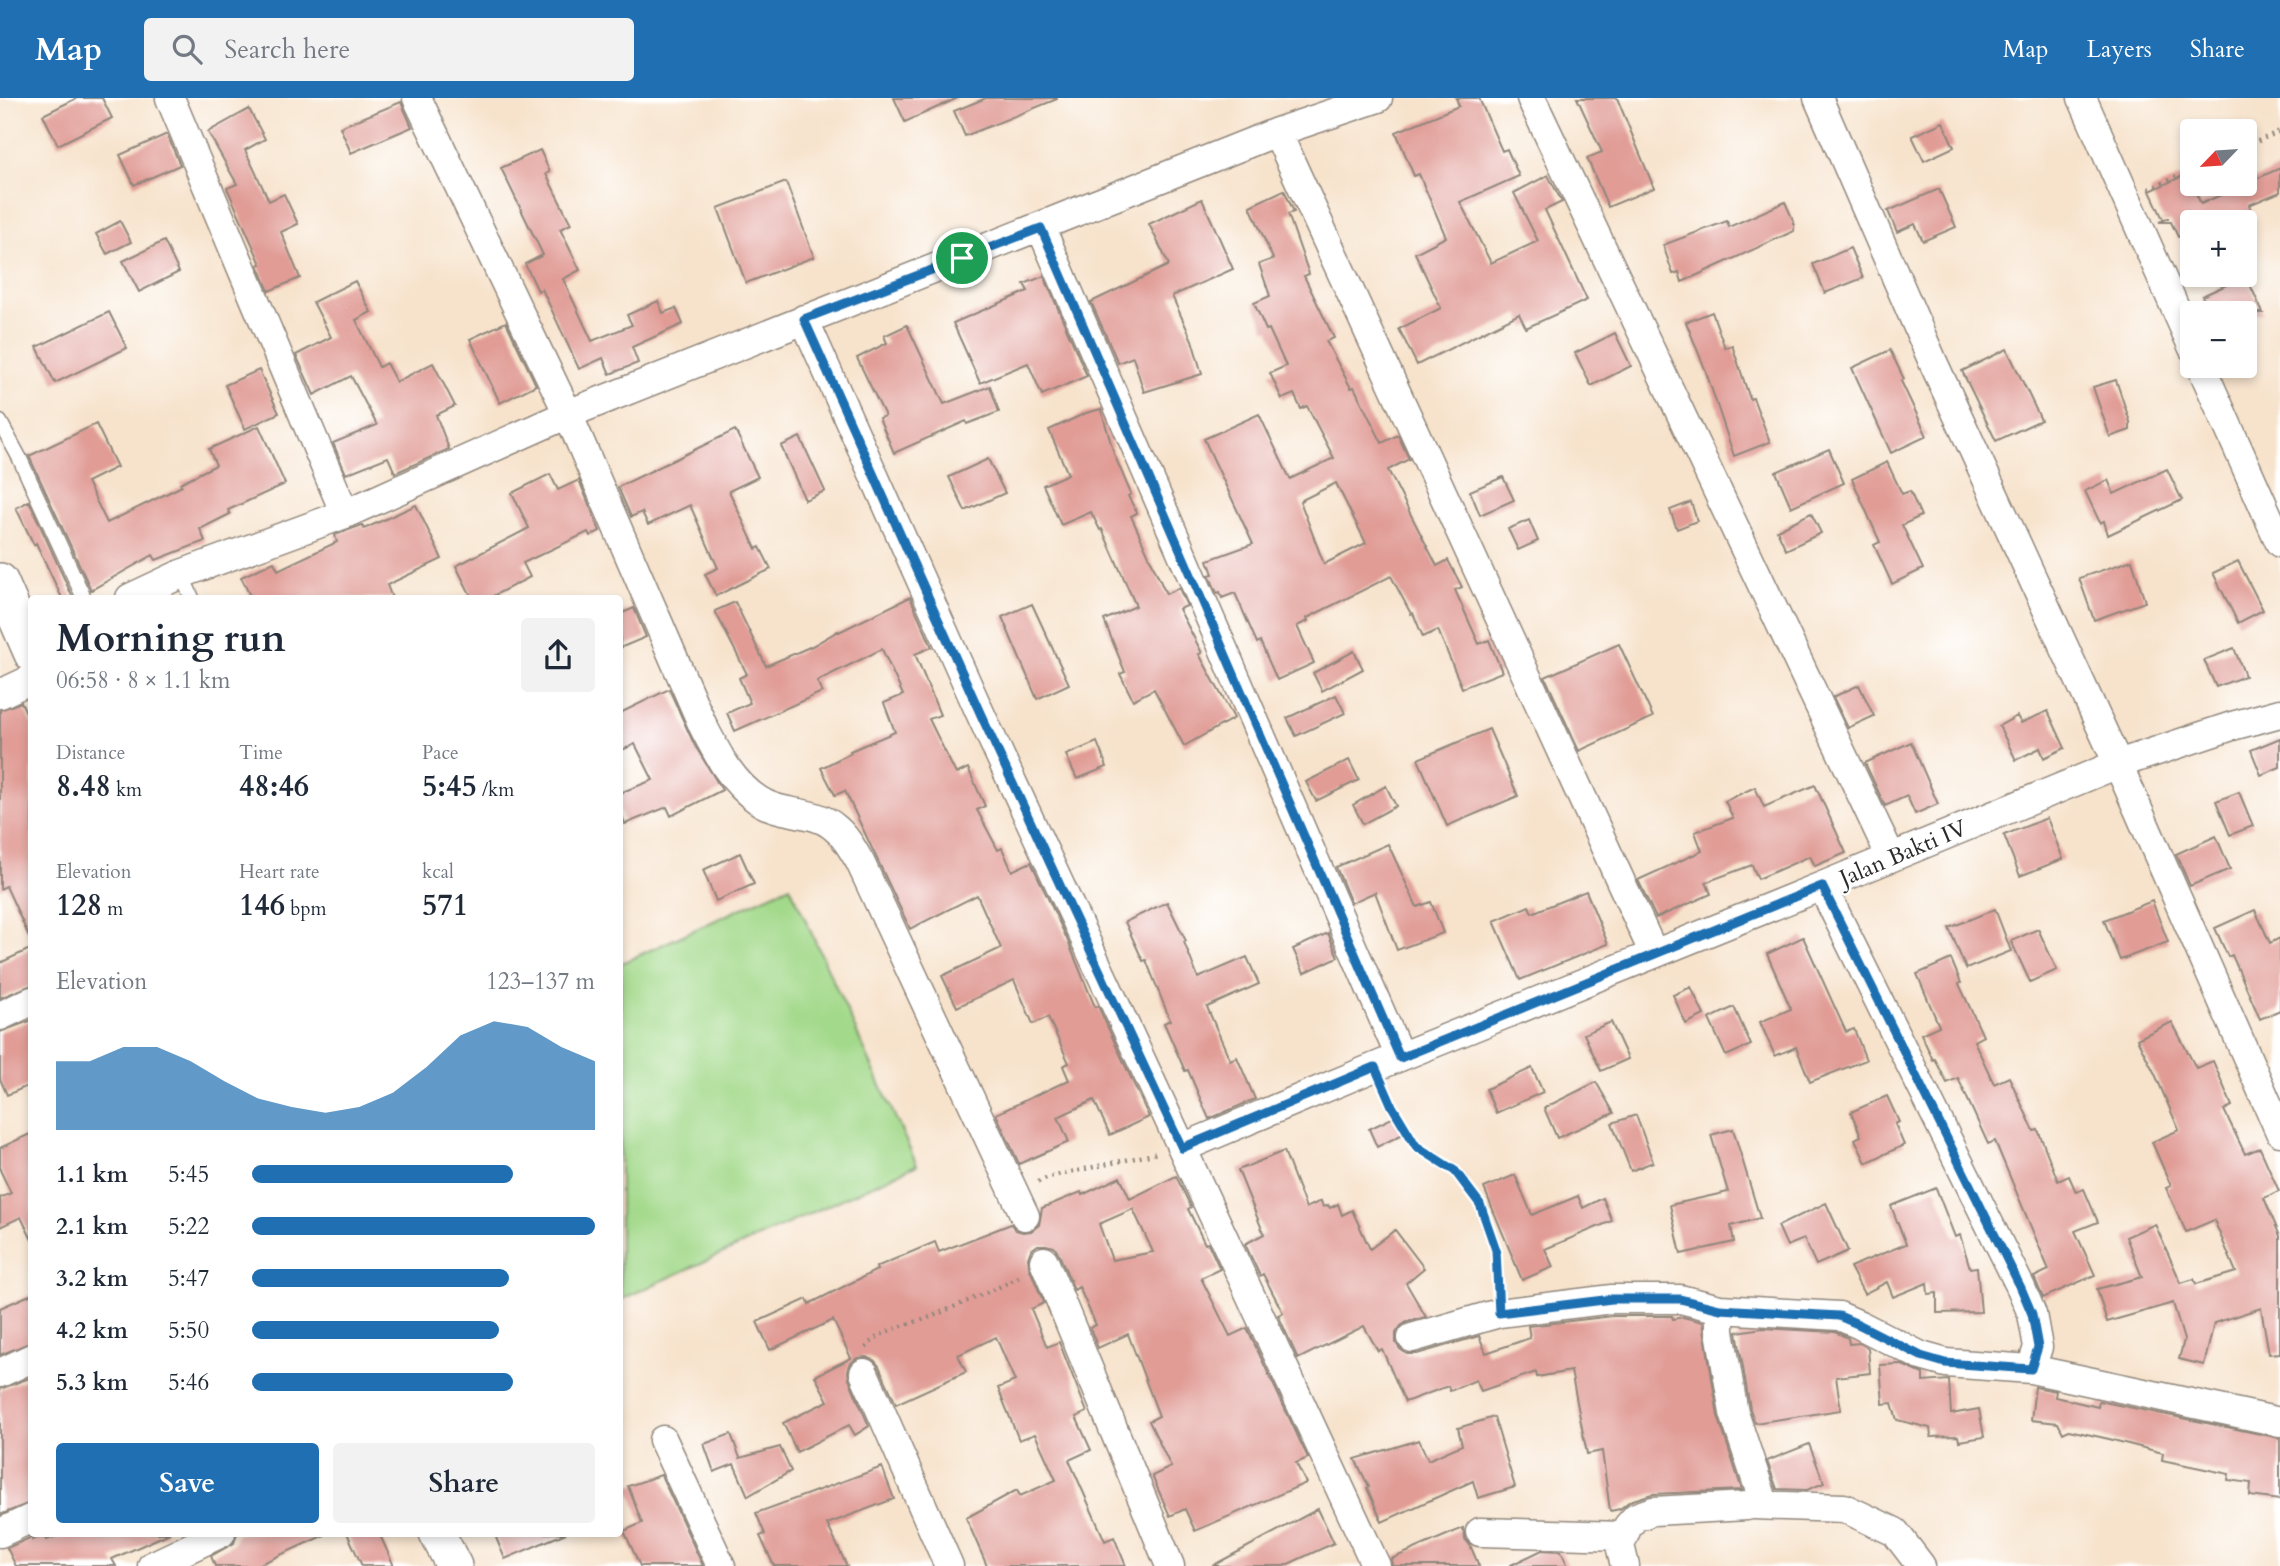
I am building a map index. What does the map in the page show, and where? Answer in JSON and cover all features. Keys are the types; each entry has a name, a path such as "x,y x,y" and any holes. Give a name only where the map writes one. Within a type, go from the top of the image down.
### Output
{"street":[{"path":"170,98 345,514"},
{"path":"417,98 568,414 703,726 722,761 734,779 758,801 783,811 821,819 834,827 849,844 860,862 1025,1216"},
{"path":"144,595 187,586 568,414 1277,132 1378,98"},
{"path":"1531,98 1891,857"},
{"path":"1818,98 1933,362 2119,764 2280,1132"},
{"path":"2082,98 2180,319"},
{"path":"1277,132 1654,954"},
{"path":"1041,228 1388,1062"},
{"path":"804,319 981,715 1376,1566"},
{"path":"2206,378 2280,543"},
{"path":"0,581 28,643"},
{"path":"0,694 28,681"},
{"name":"Jalan Bakti IV","path":"1182,1148 2119,764 2232,726 2280,713"},
{"path":"1822,886 2021,1288 2032,1314 2038,1347 2031,1369"},
{"path":"0,1016 28,1004"},
{"path":"1044,1261 1170,1566"},
{"path":"1412,1338 1499,1313 1612,1299 1680,1299 1720,1309 1839,1316 1921,1356 1945,1363 2031,1369 2280,1422"},
{"path":"1720,1309 1720,1331 1734,1413 1761,1494 1758,1502 1752,1505"},
{"path":"0,1373 28,1360"},
{"path":"864,1373 949,1566"},
{"path":"663,1440 721,1566"},
{"path":"1625,1566 1620,1545 1636,1517 1653,1511 1752,1505 1844,1508 1895,1532 1921,1566"},
{"path":"0,1533 28,1520"},
{"path":"1480,1532 1623,1536"},
{"path":"152,1566 213,1537"},
{"path":"439,1537 454,1566"}],"lane":[{"path":"0,422 83,595"}],"path":[{"path":"2258,140 2280,131"},
{"path":"2172,179 2180,176"},
{"path":"1388,1062 1392,1106 1416,1146 1455,1171 1480,1204 1496,1250 1499,1313"},
{"path":"1025,1216 1028,1193 1036,1183 1048,1177 1182,1148"},
{"path":"864,1373 863,1352 871,1341 893,1329 929,1317 1008,1283 1044,1261"}],"green space":[{"path":"790,886 917,1165 623,1299 623,963"}],"building":[{"path":"77,98 102,98 112,118 58,145 43,115"},
{"path":"894,98 958,98 905,122"},
{"path":"986,98 1057,99 965,136 954,111"},
{"path":"1456,98 1479,98 1502,151 1507,149 1519,176 1460,202 1491,263 1538,241 1514,193 1548,175 1562,202 1545,210 1587,300 1526,328 1519,314 1417,365 1399,329 1441,308 1415,253 1446,237 1419,174 1414,176 1396,132 1459,106"},
{"path":"1577,98 1617,98 1654,188 1608,207 1587,158 1602,152"},
{"path":"401,102 412,127 351,153 340,127"},
{"path":"249,109 265,139 245,150 269,201 284,194 298,224 281,232 300,278 269,291 258,265 261,264 227,188 237,184 208,132"},
{"path":"1943,122 1954,147 1924,161 1912,136"},
{"path":"167,134 180,165 134,185 120,155"},
{"path":"540,150 550,172 546,174 571,224 560,229 580,270 563,279 592,341 632,325 627,315 658,301 663,313 676,308 683,324 632,347 638,363 610,374 603,358 579,369 542,289 538,291 525,264 543,255 501,168"},
{"path":"2280,168 2280,192 2249,205 2251,210 2180,210 2178,237 2171,222 2159,222 2169,218 2163,219 2150,191 2180,177 2180,196 2197,196 2201,204 2219,196 2258,196 2258,178"},
{"path":"786,182 814,257 746,283 718,208"},
{"path":"1939,189 1956,227 1923,241 1915,224 1897,232 1888,211"},
{"path":"1284,190 1294,212 1288,214 1309,274 1304,276 1334,338 1326,341 1351,388 1354,387 1382,443 1398,435 1409,459 1388,470 1437,566 1448,560 1462,587 1455,590 1479,644 1489,640 1502,672 1462,688 1438,630 1423,637 1413,613 1411,614 1391,576 1307,618 1308,621 1297,626 1314,663 1277,680 1235,593 1222,598 1220,592 1217,593 1209,575 1213,574 1208,560 1253,544 1204,439 1259,414 1290,479 1334,458 1307,406 1301,409 1294,394 1282,399 1270,373 1286,366 1254,303 1270,296 1259,264 1273,259 1250,206","holes":["1336,483 1366,543 1324,564 1300,501"]},
{"path":"1202,199 1233,269 1172,296 1192,340 1202,374 1144,392 1133,357 1118,363 1091,302 1169,265 1149,224"},
{"path":"1785,202 1794,222 1794,231 1682,282 1679,272 1673,274 1663,245 1727,221 1729,227"},
{"path":"120,221 131,242 107,254 96,234"},
{"path":"164,241 179,272 139,292 123,261"},
{"path":"1850,248 1863,278 1825,293 1813,264"},
{"path":"1044,276 1087,376 1042,395 1028,363 980,383 953,323 1028,291 1024,284"},
{"path":"355,281 371,312 356,320 379,367 386,363 396,382 433,363 455,406 436,415 449,449 395,473 388,457 346,474 333,443 377,425 351,376 314,395 296,355 331,337 313,302"},
{"path":"2222,287 2251,287 2263,313 2257,313 2257,301 2204,301 2202,296"},
{"path":"109,312 127,348 55,383 37,347"},
{"path":"1712,312 1725,348 1732,345 1750,399 1753,398 1770,442 1734,456 1686,322"},
{"path":"506,322 536,385 500,403 470,339"},
{"path":"907,325 944,404 990,386 999,412 967,424 966,421 894,453 879,418 885,416 857,358 887,343 884,336"},
{"path":"1615,333 1631,366 1591,386 1575,353"},
{"path":"2007,349 2041,420 1996,441 1962,371"},
{"path":"1890,350 1904,379 1901,381 1927,436 1891,453 1852,368"},
{"path":"259,370 279,413 245,429 225,385"},
{"path":"2116,380 2130,422 2130,430 2110,437 2093,387"},
{"path":"1101,409 1114,454 1131,494 1128,496 1137,513 1131,516 1166,594 1179,588 1187,606 1179,609 1202,653 1199,654 1234,718 1184,746 1154,689 1133,700 1120,674 1125,672 1104,620 1136,606 1102,529 1100,530 1091,512 1061,525 1043,485 1068,474 1049,430"},
{"path":"96,424 117,467 87,482 107,523 182,486 180,483 216,465 209,449 259,426 285,484 228,510 230,514 200,529 205,541 156,560 153,555 91,590 29,456"},
{"path":"735,430 758,477 729,491 756,549 760,547 771,569 716,596 705,574 718,568 690,505 648,525 642,512 631,517 618,487"},
{"path":"800,437 825,491 805,500 781,446"},
{"path":"1829,449 1844,483 1791,507 1776,472"},
{"path":"988,459 1005,493 965,511 949,477"},
{"path":"1887,462 1902,494 1910,491 1921,516 1902,525 1923,569 1892,584 1874,545 1880,542 1852,479"},
{"path":"2167,469 2182,500 2108,535 2104,521 2100,523 2085,491 2108,480 2114,494"},
{"path":"550,474 558,490 579,480 600,531 590,536 588,532 523,563 530,577 495,595 470,595 456,566 529,528 512,493"},
{"path":"1503,477 1514,500 1480,515 1470,491"},
{"path":"29,501 72,595 61,595 16,508"},
{"path":"1691,502 1697,521 1677,529 1670,510"},
{"path":"416,505 442,559 387,585 391,595 250,595 241,577 274,562 278,570 337,542 335,535 362,525 364,529"},
{"path":"1811,513 1821,533 1786,550 1777,530"},
{"path":"1529,520 1538,541 1518,550 1508,529"},
{"path":"2132,560 2145,602 2094,620 2079,578"},
{"path":"2238,561 2263,610 2238,623 2213,573"},
{"path":"910,597 932,647 915,654 940,715 929,719 956,774 968,768 985,806 977,810 998,850 1002,848 1012,871 1031,862 1095,1007 1098,1006 1149,1117 1110,1135 1094,1100 1058,1117 1069,1142 1019,1164 996,1114 1069,1080 1063,1066 1069,1063 1048,1017 1033,1024 1014,980 957,1007 942,976 1001,948 977,895 910,929 845,791 835,795 821,768 851,753 850,751 895,732 884,703 903,695 882,649 817,681 822,692 735,731 727,713 750,703 739,678 747,674 715,611 735,602 766,666"},
{"path":"1032,604 1069,684 1037,699 1002,617"},
{"path":"634,608 646,637 623,647 623,613"},
{"path":"1619,644 1653,717 1579,751 1545,677"},
{"path":"2234,648 2245,676 2216,687 2204,660"},
{"path":"1354,651 1363,669 1322,691 1313,673"},
{"path":"1859,685 1874,716 1848,728 1833,697"},
{"path":"669,689 694,744 722,790 671,816 667,807 625,824 623,792 653,780 635,744 623,750 623,712"},
{"path":"1336,695 1345,713 1296,736 1287,718"},
{"path":"21,702 28,717 28,934 6,886 0,889 0,710"},
{"path":"2048,711 2065,748 2044,758 2040,748 2016,760 1999,726 2017,716 2021,723"},
{"path":"1489,729 1518,796 1447,826 1418,759"},
{"path":"2280,738 2280,767 2261,775 2251,750"},
{"path":"1097,742 1107,767 1077,779 1066,755"},
{"path":"1911,742 1938,804 1915,814 1907,796 1885,806 1865,763"},
{"path":"1349,760 1359,780 1316,801 1306,782"},
{"path":"1815,785 1846,853 1815,866 1810,856 1758,879 1752,865 1706,882 1711,894 1656,918 1638,880 1702,851 1695,832 1733,818 1725,801 1755,787 1764,807"},
{"path":"1386,786 1396,806 1363,824 1353,805"},
{"path":"2239,792 2253,826 2230,835 2216,801"},
{"path":"2047,818 2063,859 2020,876 2004,835"},
{"path":"2216,836 2230,869 2190,886 2176,854"},
{"path":"1388,844 1417,907 1431,902 1443,933 1397,950 1375,892 1351,903 1336,867"},
{"path":"740,853 754,884 716,901 703,870"},
{"path":"1586,891 1608,944 1520,980 1494,921 1529,906 1532,913"},
{"path":"2152,901 2168,942 2120,960 2104,920"},
{"path":"1167,902 1186,941 1184,942 1198,978 1247,957 1259,984 1207,1007 1230,1060 1237,1057 1255,1099 1209,1119 1164,1023 1170,1020 1146,960 1143,961 1125,922"},
{"path":"1995,909 2011,951 1966,969 1949,928"},
{"path":"2255,910 2270,943 2280,938 2280,1010 2260,1019 2232,955 2228,957 2215,928"},
{"path":"2038,929 2057,970 2030,982 2011,941"},
{"path":"1328,933 1338,957 1304,973 1293,949"},
{"path":"1803,937 1846,1032 1854,1029 1866,1060 1810,1082 1796,1047 1775,1056 1760,1022 1791,1009 1767,954"},
{"path":"28,950 28,987 0,998 0,963"},
{"path":"1951,959 1961,983 1959,984 1983,1036 1974,1041 1994,1084 2009,1077 2034,1131 2038,1130 2058,1181 2069,1176 2076,1192 2084,1189 2098,1222 2075,1231 2095,1275 2043,1298 2034,1277 2049,1270 1995,1141 1988,1144 1958,1078 1947,1083 1921,1034 1939,1026 1917,974"},
{"path":"1691,987 1704,1015 1686,1024 1673,995"},
{"path":"1734,1007 1751,1045 1726,1056 1709,1019"},
{"path":"28,1022 28,1086 7,1095 0,1079 0,1032"},
{"path":"1611,1022 1628,1059 1601,1071 1584,1034"},
{"path":"2172,1022 2196,1068 2213,1061 2232,1106 2224,1110 2245,1154 2260,1148 2279,1191 2264,1198 2280,1236 2280,1353 2269,1354 2261,1308 2214,1323 2204,1365 2179,1359 2184,1340 2173,1303 2107,1322 2097,1289 2142,1277 2126,1237 2155,1224 2181,1283 2194,1279 2196,1284 2236,1272 2214,1220 2186,1232 2166,1188 2171,1186 2152,1142 2179,1130 2137,1039"},
{"path":"1532,1068 1543,1092 1496,1113 1486,1089"},
{"path":"1596,1082 1614,1113 1557,1138 1544,1108"},
{"path":"1887,1096 1899,1122 1895,1124 1904,1145 1866,1163 1855,1139 1861,1136 1851,1112"},
{"path":"1636,1115 1653,1162 1631,1171 1612,1123"},
{"path":"1394,1117 1403,1134 1377,1147 1369,1129"},
{"path":"1733,1129 1760,1218 1731,1226 1734,1242 1681,1254 1670,1205 1728,1192 1711,1135"},
{"path":"28,1135 28,1232 21,1217 0,1227 0,1198 11,1193 0,1170 0,1148"},
{"path":"1284,1151 1306,1208 1321,1201 1323,1207 1328,1205 1330,1208 1338,1204 1342,1215 1352,1210 1370,1249 1395,1230 1424,1268 1406,1283 1426,1317 1407,1322 1396,1333 1396,1343 1407,1354 1417,1354 1479,1336 1486,1353 1530,1338 1528,1326 1613,1316 1672,1316 1673,1319 1683,1317 1703,1322 1718,1416 1742,1490 1652,1494 1610,1511 1602,1451 1587,1454 1571,1371 1537,1377 1536,1372 1481,1391 1476,1380 1450,1391 1448,1386 1405,1402 1382,1349 1378,1351 1364,1326 1298,1359 1278,1315 1283,1313 1263,1274 1260,1276 1245,1244 1264,1234 1238,1170"},
{"path":"1515,1175 1532,1215 1578,1196 1583,1208 1603,1198 1612,1221 1545,1249 1553,1267 1522,1280 1484,1188"},
{"path":"1176,1176 1191,1207 1188,1209 1220,1269 1201,1278 1230,1336 1247,1328 1308,1458 1296,1463 1306,1483 1195,1531 1185,1509 1170,1516 1152,1476 1171,1467 1149,1421 1159,1416 1128,1334 1098,1348 1090,1328 1096,1325 1079,1287 1074,1290 1059,1254 1054,1247 1046,1245 1038,1245 1031,1250 1028,1258 1044,1303 1031,1309 1047,1347 1059,1342 1087,1412 1076,1417 1091,1450 1069,1460 1105,1541 1114,1537 1126,1566 987,1566 966,1518 1017,1490 1020,1496 1056,1480 1035,1434 1019,1440 998,1388 1015,1381 996,1337 958,1355 966,1372 896,1404 874,1360 857,1358 850,1364 849,1379 869,1426 855,1435 849,1425 797,1452 783,1423 828,1401 815,1376 851,1358 833,1320 770,1350 757,1322 807,1299 809,1304 877,1270 876,1267 935,1242 939,1252 1011,1224 1016,1230 1031,1231 1039,1225 1042,1208 1081,1192 1082,1195 1120,1177 1130,1199","holes":["1133,1209 1153,1252 1112,1260 1099,1224"]},
{"path":"1936,1188 1955,1237 1960,1235 1970,1268 1977,1267 1981,1312 1937,1313 1937,1293 1928,1294 1927,1283 1893,1297 1887,1282 1864,1294 1850,1267 1906,1244 1891,1206"},
{"path":"1826,1203 1848,1251 1816,1265 1804,1239 1787,1246 1778,1226"},
{"path":"28,1296 28,1344 0,1355 0,1308"},
{"path":"1763,1328 1835,1332 1848,1338 1849,1344 1860,1343 1868,1348 1870,1373 1836,1377 1841,1410 1755,1423 1750,1409 1737,1332"},
{"path":"1900,1364 1923,1374 1923,1382 1949,1380 1951,1414 1979,1409 1984,1437 1959,1441 1958,1436 1931,1437 1930,1428 1897,1420 1892,1403 1883,1404 1880,1365"},
{"path":"28,1378 28,1504 0,1515 0,1389"},
{"path":"2035,1387 2056,1391 2055,1397 2098,1407 2099,1401 2280,1438 2280,1500 2250,1496 2251,1483 2228,1480 2229,1474 2162,1460 2163,1453 2109,1439 2069,1430 2063,1433 2058,1423 2031,1420"},
{"path":"1494,1417 1515,1487 1478,1498 1473,1481 1382,1522 1355,1459 1419,1440 1428,1460 1462,1445 1458,1428"},
{"path":"731,1434 740,1458 780,1447 791,1471 748,1496 734,1464 714,1472 704,1444"},
{"path":"1809,1444 1824,1483 1807,1490 1777,1489 1767,1461"},
{"path":"882,1467 894,1499 827,1524 847,1566 774,1566 760,1536 765,1534 756,1513"},
{"path":"661,1475 703,1566 640,1566 624,1531 642,1523 628,1486"},
{"path":"1318,1509 1334,1543 1284,1566 1212,1566"},
{"path":"1463,1528 1465,1539 1479,1566 1392,1566 1391,1559"},
{"path":"32,1537 32,1540 45,1537 47,1540 54,1537 161,1537 112,1559 116,1566 16,1566 7,1548"},
{"path":"236,1537 320,1537 256,1566 215,1566 211,1556 234,1543"},
{"path":"349,1537 381,1537 394,1566 362,1566"},
{"path":"496,1537 557,1537 505,1559"},
{"path":"1542,1550 1561,1551 1568,1566 1509,1566"}],"route":[{"path":"1041,228 1400,1058 1822,886 2021,1288 2032,1314 2038,1347 2031,1369 1945,1363 1900,1347 1839,1316 1720,1309 1680,1299 1612,1299 1499,1313 1496,1250 1480,1204 1455,1171 1416,1146 1392,1106 1375,1067 1182,1148 981,715 804,319 962,258 1041,228"}]}
